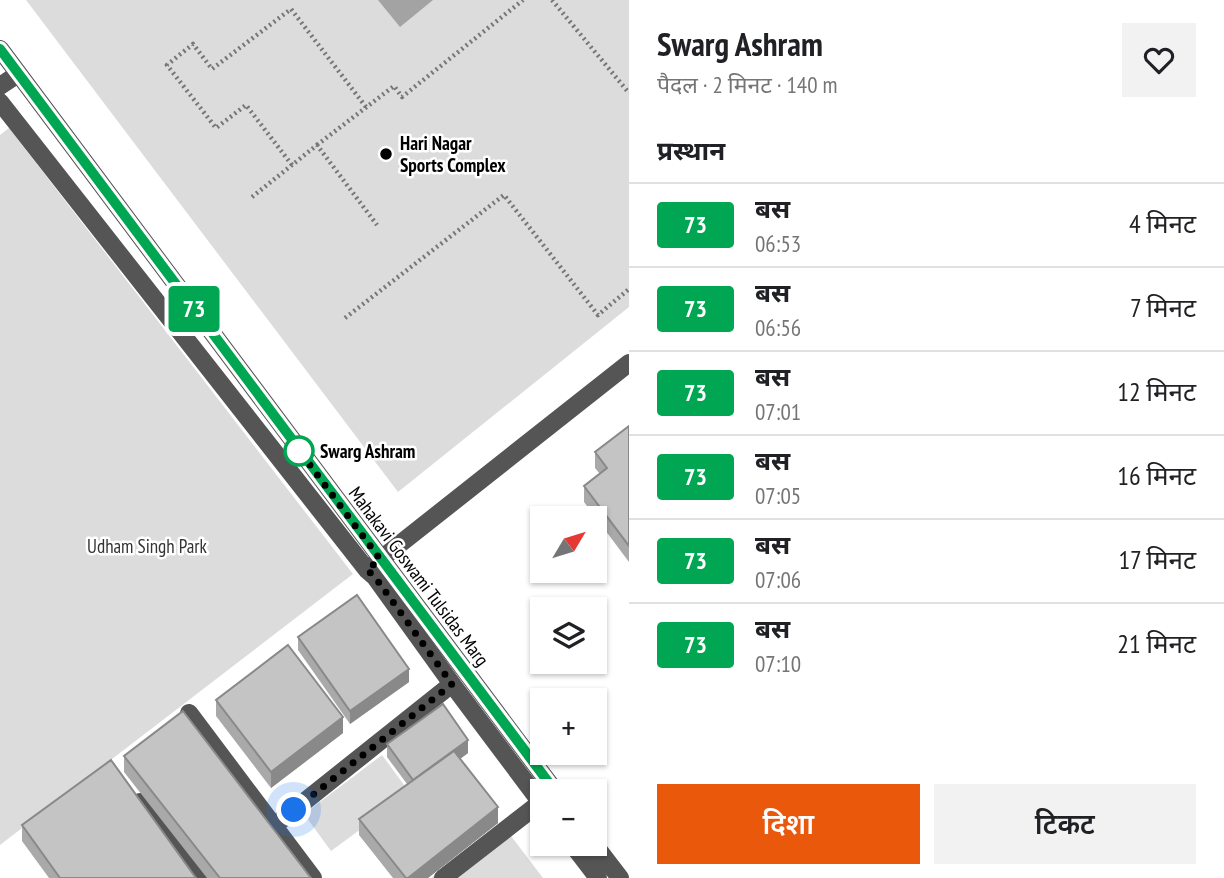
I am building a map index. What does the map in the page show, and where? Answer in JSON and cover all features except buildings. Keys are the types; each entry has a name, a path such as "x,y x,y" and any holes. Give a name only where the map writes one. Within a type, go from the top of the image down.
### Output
{"street":[{"name":"Mahakavi Goswami Tulsidas Marg","path":"0,49 531,779"},
{"path":"0,86 18,74"},
{"name":"Mahakavi Goswami Tulsidas Marg","path":"0,102 374,565 375,577 452,684 530,779"},
{"path":"374,565 629,363"},
{"path":"275,825 452,684"},
{"path":"189,713 313,878"},
{"path":"129,789 201,878"},
{"path":"443,878 530,811"},
{"path":"581,856 598,878"},
{"path":"603,856 620,878"}],"path":[{"path":"252,197 394,86 402,97 523,0"},
{"path":"552,0 629,93"},
{"path":"292,165 246,105 216,128 167,65 193,44 212,69 291,9 366,107"},
{"path":"317,145 377,225"},
{"path":"345,318 504,195 598,315 629,289"}],"green space":[{"name":"Hari Nagar Sports Complex","path":"26,0 629,0 629,307 398,492"},
{"name":"Udham Singh Park","path":"9,128 353,574 0,845 0,135"},
{"path":"382,755 410,793 331,851 304,814"},
{"path":"502,824 543,878 431,878"}],"shaded area":[{"path":"378,0 433,0 400,27"}],"bus line":[{"name":"73","path":"0,49 546,779"}],"place":[{"name":"Hari Nagar Sports Complex","path":"386,154"},
{"name":"Swarg Ashram","path":"299,451"}],"route":[{"path":"294,810 452,684 375,577 367,570 380,559 298,449 299,451"}]}
